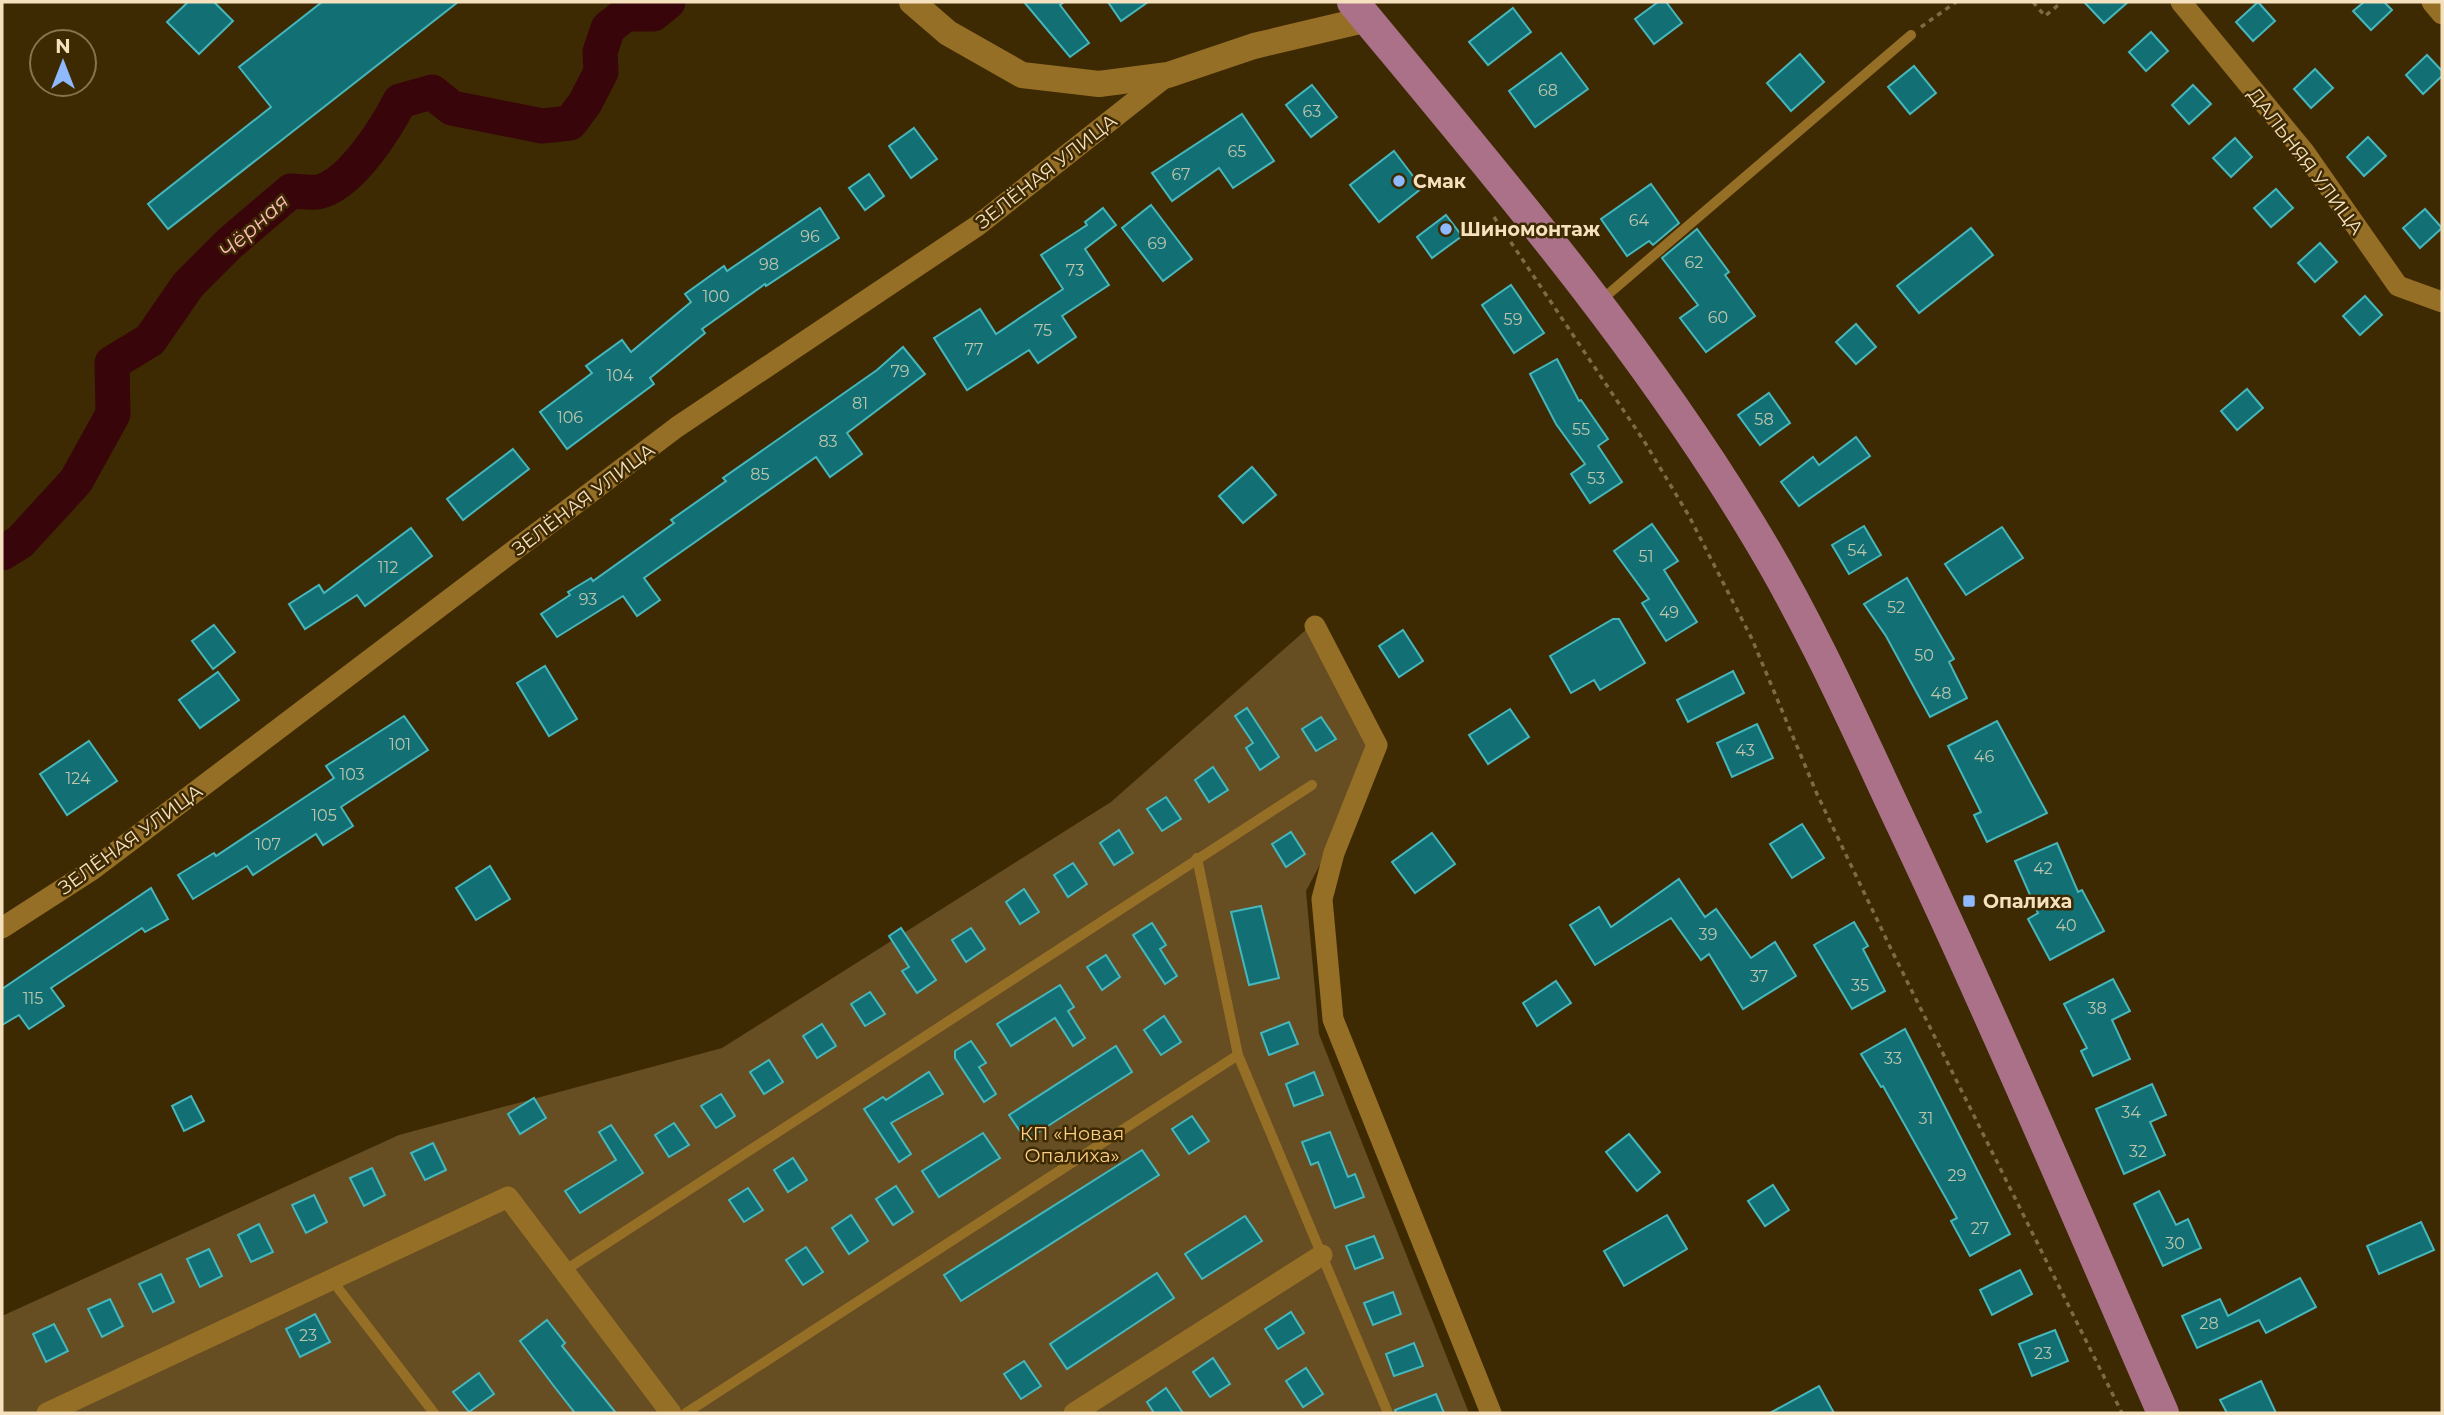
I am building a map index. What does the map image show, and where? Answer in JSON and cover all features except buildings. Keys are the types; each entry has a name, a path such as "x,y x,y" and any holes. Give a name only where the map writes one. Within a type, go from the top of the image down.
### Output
{"main road":[{"path":"1360,11 1596,304 1691,432 1755,533 1802,616 1979,987 2163,1413"}],"street":[{"path":"912,2 947,33 1022,75 1099,84 1168,75 1360,11"},
{"name":"ДАЛЬНЯЯ УЛИЦА","path":"2181,2 2305,153 2398,286 2442,302"},
{"path":"2432,2 2442,14"},
{"name":"ЗЕЛЁНАЯ УЛИЦА","path":"2,928 92,870 677,427 977,226 1168,75"},
{"path":"1315,626 1377,745 1334,853 1322,899 1333,1019 1491,1413"},
{"path":"47,1413 508,1197 671,1413"},
{"path":"1074,1413 1322,1255"}],"lane":[{"path":"1596,304 1911,35"},
{"path":"564,1271 1312,785"},
{"path":"1197,858 1238,1055 1388,1413"},
{"path":"686,1413 1238,1055"},
{"path":"331,1279 434,1413"}],"path":[{"path":"1911,35 1956,2"},
{"path":"2033,2 2045,16 2062,2"},
{"path":"1494,217 1644,441 1689,516 1752,639 1817,794 1886,939 2122,1413"}],"green space":[{"name":"КП «Новая Опалиха»","path":"1316,621 1383,746 1306,891 1319,1034 1469,1413 2,1413 2,1316 399,1135 722,1048 1111,802"}],"waterway":[{"name":"Чёрная","path":"2,553 20,542 76,481 113,414 112,363 150,340 188,285 230,243 291,191 318,192 343,179 377,140 400,101 432,92 452,108 542,126 570,123 585,103 601,72 600,52 608,28 626,14 653,14 668,2"}],"place":[{"name":"Смак","path":"1399,181"},
{"name":"Шиномонтаж","path":"1446,229"},
{"name":"Опалиха","path":"1969,901"}]}
